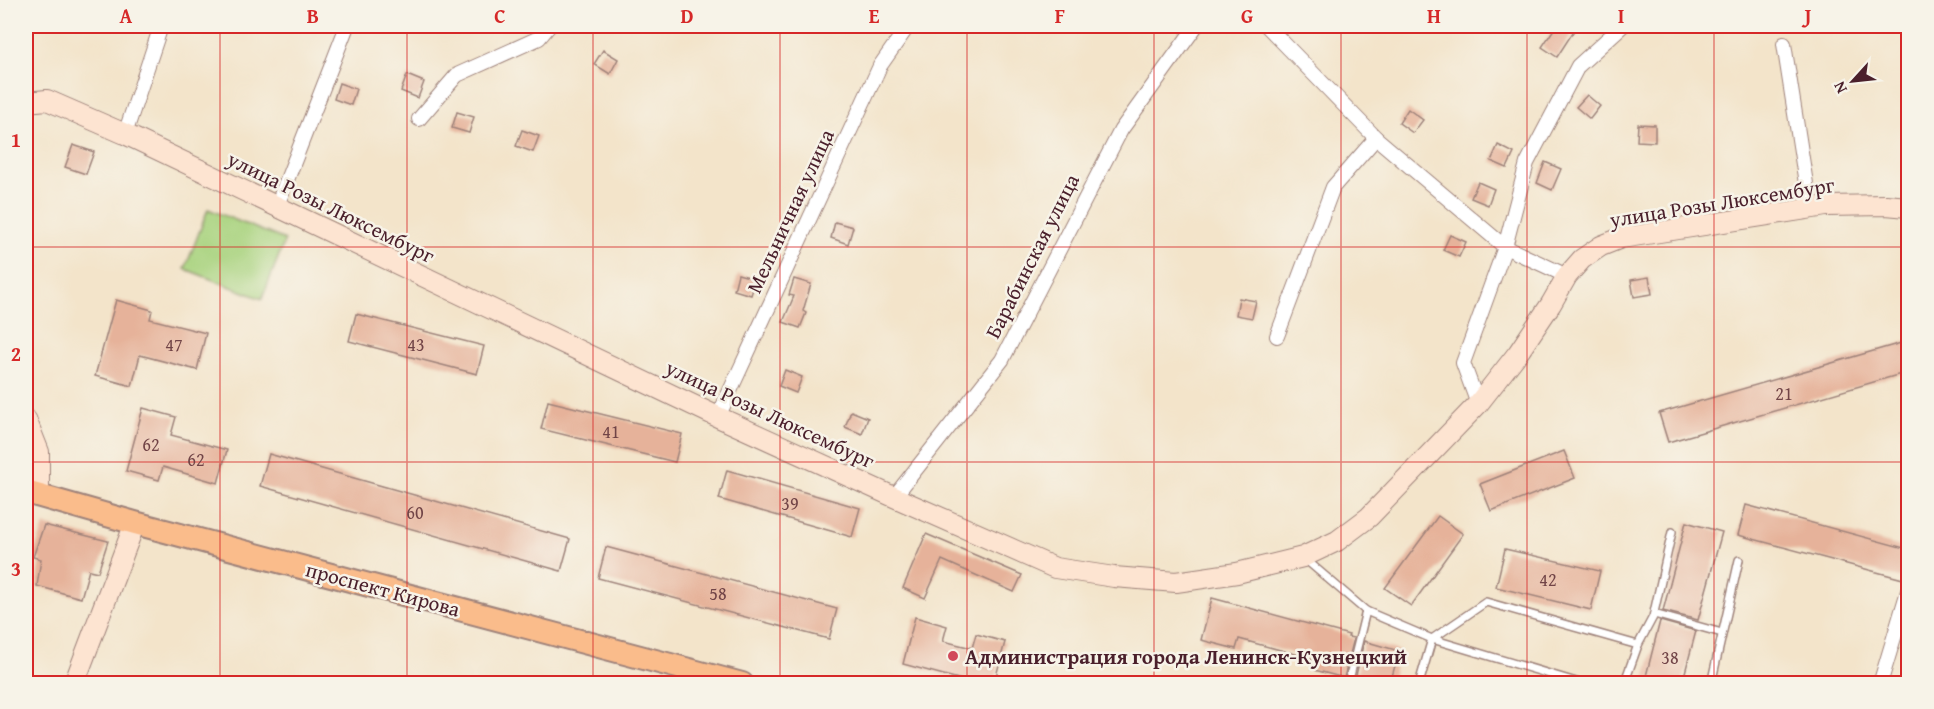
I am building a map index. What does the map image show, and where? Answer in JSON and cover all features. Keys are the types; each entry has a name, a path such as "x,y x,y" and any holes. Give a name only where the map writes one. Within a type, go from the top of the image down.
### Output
{"main road":[{"name":"проспект Кирова","path":"32,494 135,524 742,684"}],"street":[{"path":"125,134 161,26"},
{"path":"276,208 347,26"},
{"path":"419,119 457,75 539,38 549,26"},
{"name":"Мельничная улица","path":"718,417 880,66 908,26"},
{"name":"Барабинская улица","path":"894,497 1002,360 1121,130 1196,26"},
{"path":"1267,26 1376,138 1505,247 1567,276"},
{"path":"1478,404 1463,363 1505,247 1527,163 1578,66 1622,26"},
{"path":"1784,44 1810,208"},
{"name":"улица Розы Люксембург","path":"26,102 47,100 125,134 718,417 1055,568 1114,578 1176,582 1237,573 1303,557 1337,541 1368,518 1478,404 1518,353 1567,276 1581,259 1601,246 1621,238 1810,208 1886,205 1908,207"},
{"path":"1277,336 1333,187 1376,138"},
{"path":"26,419 39,452 32,494"},
{"path":"74,684 135,524"},
{"path":"1880,684 1908,591"}],"lane":[{"path":"1624,684 1638,645 1654,614 1672,532"},
{"path":"1303,557 1366,611 1432,639 1583,684"},
{"path":"1711,684 1739,560"},
{"path":"1419,684 1432,639 1486,602 1638,645"},
{"path":"1348,684 1366,611"},
{"path":"1654,614 1722,633"}],"green space":[{"path":"208,209 285,240 262,299 185,269"}],"building":[{"path":"1556,26 1577,26 1557,57 1542,47"},
{"path":"603,50 618,59 610,74 594,64"},
{"path":"407,75 424,82 418,98 401,91"},
{"path":"339,83 356,89 351,105 334,99"},
{"path":"1587,95 1600,106 1590,119 1576,107"},
{"path":"1408,109 1423,120 1413,133 1399,123"},
{"path":"457,112 474,117 469,133 452,128"},
{"path":"1638,124 1655,125 1655,142 1637,141"},
{"path":"522,130 539,136 533,152 516,146"},
{"path":"73,145 94,152 86,174 65,167"},
{"path":"1498,145 1514,153 1507,168 1491,161"},
{"path":"1545,162 1561,169 1552,190 1537,183"},
{"path":"1478,182 1494,189 1488,205 1471,198"},
{"path":"835,222 853,227 848,244 831,238"},
{"path":"1450,235 1466,242 1459,257 1443,250"},
{"path":"738,274 756,279 751,295 734,290"},
{"path":"1649,277 1652,294 1634,297 1631,280"},
{"path":"794,279 811,284 803,311 806,313 800,328 783,322 794,296 789,295"},
{"path":"1239,298 1256,301 1252,318 1236,315"},
{"path":"116,300 152,310 150,319 206,333 197,370 140,355 132,386 95,376"},
{"path":"356,314 484,346 477,374 349,341"},
{"path":"1908,341 1908,372 1668,442 1659,413"},
{"path":"785,370 802,377 796,393 779,386"},
{"path":"548,401 682,434 675,462 541,429"},
{"path":"143,408 176,417 171,435 227,450 218,483 163,467 159,480 126,471"},
{"path":"851,411 868,418 862,434 845,427"},
{"path":"1564,451 1575,478 1491,511 1480,484"},
{"path":"269,454 570,539 561,571 260,486"},
{"path":"727,470 860,508 852,537 719,499"},
{"path":"1746,505 1908,549 1903,579 1738,535"},
{"path":"1438,516 1463,534 1411,606 1385,588"},
{"path":"1686,522 1722,532 1698,620 1663,611"},
{"path":"44,525 108,541 98,572 89,570 81,598 37,586 41,559 33,557"},
{"path":"926,534 1022,575 1014,592 942,560 925,598 903,588"},
{"path":"606,547 837,609 829,639 598,578"},
{"path":"1505,549 1600,571 1591,610 1496,587"},
{"path":"1212,598 1354,638 1344,678 1311,669 1314,659 1239,639 1236,649 1201,640"},
{"name":"Администрация города Ленинск-Кузнецкий","path":"915,617 947,626 943,641 972,648 976,634 1005,642 994,684 977,684 903,664"},
{"path":"1660,621 1696,631 1682,684 1644,684"},
{"path":"1364,641 1399,651 1390,684 1358,684 1359,682 1355,680"}],"place":[{"name":"Администрация города Ленинск-Кузнецкий","path":"953,656"}]}
